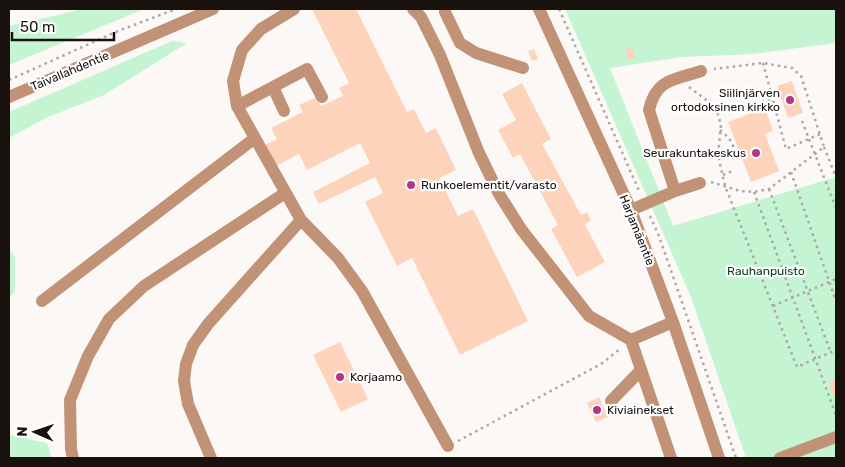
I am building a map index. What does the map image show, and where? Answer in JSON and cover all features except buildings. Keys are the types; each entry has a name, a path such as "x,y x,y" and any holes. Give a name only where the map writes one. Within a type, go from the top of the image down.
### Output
{"street":[{"name":"Taivallahdentie","path":"9,97 213,9"},
{"path":"294,9 261,29 242,50 233,81 237,106 301,220 338,258 362,291 448,446"},
{"path":"413,9 422,17 440,54 455,85 479,153 499,194 520,229 589,316 631,340 671,458"},
{"path":"445,9 460,43 476,53 523,68"},
{"name":"Harjamäentie","path":"539,9 631,210 673,322 719,458"},
{"path":"237,106 307,69 322,97"},
{"path":"675,191 649,110 652,96 666,81 702,71"},
{"path":"272,87 284,111"},
{"path":"42,301 255,138"},
{"path":"631,210 675,191 700,183"},
{"path":"73,458 71,449 70,400 88,356 109,319 144,286 285,193"},
{"path":"211,458 188,404 184,381 186,364 193,344 208,324 301,220"},
{"path":"631,340 673,322"},
{"path":"611,401 641,370"},
{"path":"780,458 836,437"}],"path":[{"path":"9,80 118,32 176,9"},
{"path":"763,63 786,149 820,134"},
{"path":"702,71 763,63 792,68 801,76 824,147 836,177"},
{"path":"681,78 717,111 721,125 718,155 726,186 797,367 836,350"},
{"path":"717,111 773,100"},
{"path":"802,121 836,208"},
{"path":"720,130 729,138 737,154"},
{"path":"700,183 714,182 740,192 754,192 769,188 824,147"},
{"path":"723,175 734,170"},
{"path":"791,172 836,301"},
{"path":"769,188 831,352"},
{"path":"754,192 836,415"},
{"path":"773,306 836,279"},
{"path":"448,446 601,364 631,340"}],"green space":[{"path":"83,9 144,9 9,65 9,26"},
{"name":"Rauhanpuisto","path":"565,9 836,9 836,43 753,54 682,57 610,68 673,226 836,177 836,458 746,458 691,297"},
{"path":"172,41 187,43 104,95 48,117 9,138 9,112"},
{"path":"9,248 15,258 15,292 9,298"},
{"path":"9,435 47,443 52,458 9,458"}],"place":[{"name":"Siilinjärven ortodoksinen kirkko","path":"790,100"},
{"name":"Seurakuntakeskus","path":"756,153"},
{"name":"Runkoelementit/varasto","path":"411,185"},
{"name":"Korjaamo","path":"340,377"},
{"name":"Kiviainekset","path":"597,410"}]}
